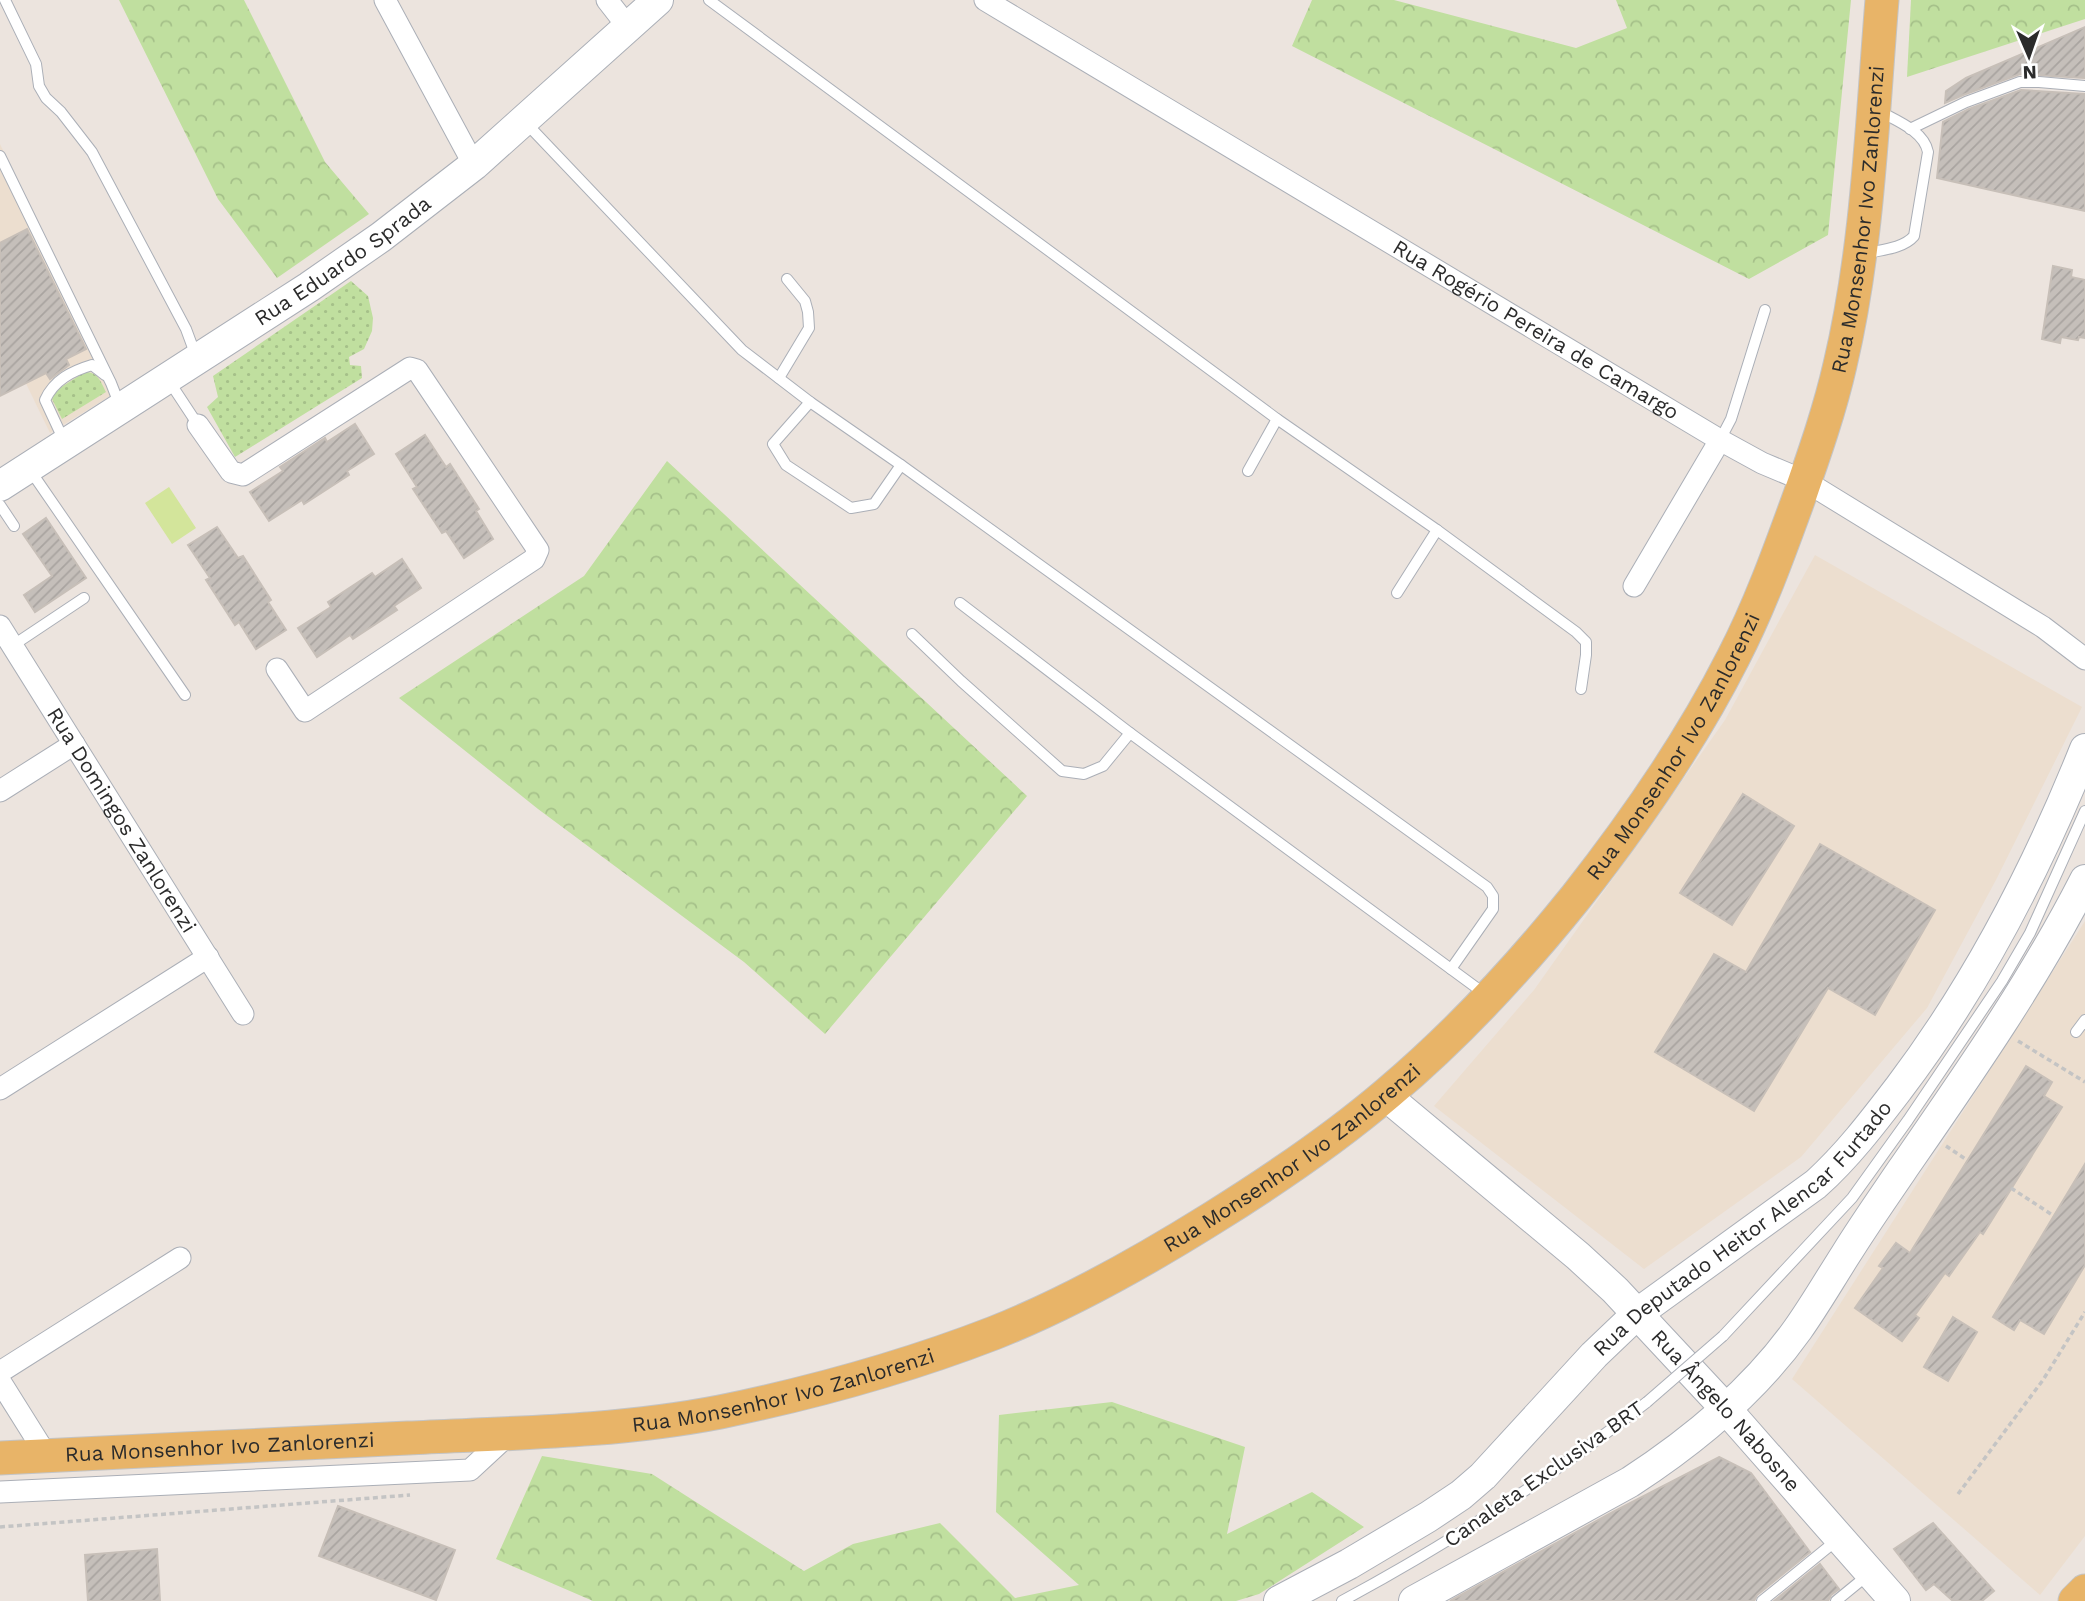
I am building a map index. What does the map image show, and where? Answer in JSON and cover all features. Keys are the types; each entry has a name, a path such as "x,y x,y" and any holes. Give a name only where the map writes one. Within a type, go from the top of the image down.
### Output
{"main road":[{"name":"Rua Monsenhor Ivo Zanlorenzi","path":"0,1458 509,1434 631,1424 718,1412 816,1389 868,1375 995,1332 1151,1256 1306,1156 1385,1096 1490,998 1526,958 1609,854 1644,807 1735,655 1774,567 1805,481 1840,364 1858,255 1882,0"},
{"path":"2075,1601 2085,1591"}],"street":[{"path":"385,0 474,165"},
{"path":"607,0 628,27"},
{"name":"Rua Eduardo Sprada","path":"0,486 353,257 474,165 658,0"},
{"name":"Rua Rogério Pereira de Camargo","path":"985,0 1720,440 1762,463 1805,481 2043,627 2085,659"},
{"path":"198,425 231,472 243,475 410,368 418,370 538,551 534,559 305,711 277,669"},
{"path":"1634,586 1720,440"},
{"name":"Rua Domingos Zanlorenzi","path":"0,626 243,1014"},
{"path":"0,791 74,744"},
{"name":"Rua Deputado Heitor Alencar Furtado","path":"1279,1601 1349,1564 1461,1495 1483,1476 1594,1355 1638,1313 1816,1184 1838,1164 1917,1064 1959,1002 2006,920 2049,834 2085,749"},
{"path":"1414,1601 1630,1482 1684,1446 1726,1409 1773,1360 1798,1329 1998,1030 2085,880"},
{"path":"0,1089 208,957"},
{"name":"Rua Ângelo Nabosne","path":"1385,1096 1598,1273 1726,1409 1895,1601"},
{"path":"0,1372 180,1258"},
{"path":"0,1381 47,1456"},
{"path":"0,1492 470,1470 509,1434"}],"lane":[{"path":"5,0 36,64 39,86 92,152 186,329 197,359"},
{"path":"709,0 1277,419 1437,530 1576,632 1586,642 1581,688"},
{"path":"1910,129 1966,102 2020,82 2085,86"},
{"path":"1858,255 1896,246 1910,241 1914,236 1928,152 1926,142 1874,107"},
{"path":"524,121 743,350 810,402 1487,887 1493,896 1493,909 1451,969"},
{"path":"0,156 121,408"},
{"path":"779,378 809,328 805,301 787,279"},
{"path":"1720,440 1731,419 1765,310"},
{"path":"65,444 46,400 51,388 75,370 92,365 107,376"},
{"path":"167,378 198,425"},
{"path":"810,402 773,444 786,465 851,508 874,504 901,465"},
{"path":"1248,471 1277,419"},
{"path":"28,468 185,695"},
{"path":"0,505 14,527"},
{"path":"1397,593 1437,530"},
{"path":"12,646 84,598"},
{"path":"960,603 1130,733 1490,998"},
{"path":"912,635 1062,771 1084,774 1103,766 1130,733"},
{"name":"Canaleta Exclusiva BRT","path":"1342,1601 1399,1571 1465,1531 1592,1446 1723,1336 1852,1198 1916,1108 2002,981 2030,933 2085,811"},
{"path":"2076,1032 2085,1020"},
{"path":"1762,1601 1839,1538"},
{"path":"1836,1601 1870,1573"}],"path":[{"path":"2011,1036 2085,1082"},
{"path":"1942,1144 1967,1160"},
{"path":"2011,1188 2054,1216"},
{"path":"1958,1494 2043,1380 2085,1312"},
{"path":"0,1527 414,1494"}],"shaded area":[{"path":"0,144 120,390 50,433 0,330"},
{"path":"1815,555 2082,707 1997,878 1927,1008 1801,1157 1644,1269 1434,1106 1534,990 1725,720"},
{"path":"2085,921 2085,1536 2040,1595 1792,1379"}],"green space":[{"path":"119,0 244,0 325,162 369,214 277,278 218,199"},
{"path":"1312,0 1394,0 1576,48 1627,28 1616,0 1851,0 1828,235 1749,279 1292,46"},
{"path":"1911,0 2085,0 2085,19 1907,77"},
{"path":"351,281 368,296 373,318 372,331 364,349 349,357 350,365 361,366 362,378 235,457 207,407 218,397 213,376"},
{"path":"85,372 96,376 106,392 62,419 52,399 55,391"},
{"path":"667,461 1027,796 825,1034 744,962 538,809 399,698 584,576"},
{"path":"169,487 196,528 172,544 145,503"},
{"path":"1112,1402 1245,1447 1227,1534 1312,1492 1364,1527 1259,1594 1236,1601 593,1601 496,1559 542,1456 652,1474 804,1571 853,1544 940,1523 1015,1598 1079,1585 996,1512 999,1415"}],"building":[{"path":"2085,27 2085,78 2020,74 1945,103 1946,91 1966,78"},
{"path":"2021,90 2085,94 2085,211 1937,178 1943,122 1969,109"},
{"path":"27,229 86,349 66,359 69,365 50,379 46,373 0,396 0,243"},
{"path":"2053,266 2072,270 2071,277 2085,280 2085,338 2079,337 2078,340 2061,337 2060,343 2042,339"},
{"path":"355,424 374,454 347,471 349,475 304,504 302,500 269,521 250,492 283,471 280,467 325,438 327,442"},
{"path":"425,435 446,467 450,464 479,509 476,511 493,539 464,558 446,531 442,533 413,489 417,487 396,454"},
{"path":"46,518 86,578 35,612 24,595 52,576 23,534"},
{"path":"217,527 238,558 243,556 271,600 268,602 286,630 256,649 239,622 235,625 206,580 210,578 188,545"},
{"path":"402,559 421,588 394,606 397,610 353,639 350,635 317,657 298,628 331,607 328,602 372,573 375,577"},
{"path":"1743,794 1794,826 1732,925 1680,893"},
{"path":"1820,844 1935,910 1875,1015 1828,988 1754,1111 1655,1052 1714,954 1746,972"},
{"path":"2026,1066 2052,1082 2044,1096 2062,1107 1983,1234 1980,1232 1949,1276 1945,1273 1915,1315 1919,1318 1902,1341 1855,1308 1883,1268 1879,1266 1896,1243 1910,1253"},
{"path":"2085,1164 2085,1265 2044,1334 2020,1320 2014,1330 1993,1317"},
{"path":"1953,1317 1977,1332 1948,1381 1924,1367"},
{"path":"1719,1457 1751,1473 1810,1552 1757,1595 1754,1601 1450,1601 1613,1512"},
{"path":"338,1506 455,1550 436,1600 319,1556"},
{"path":"1933,1523 1994,1591 1982,1601 1953,1601 1934,1584 1926,1590 1894,1549"},
{"path":"157,1549 160,1601 88,1601 85,1555"},
{"path":"1820,1564 1839,1589 1828,1601 1774,1601"}]}
